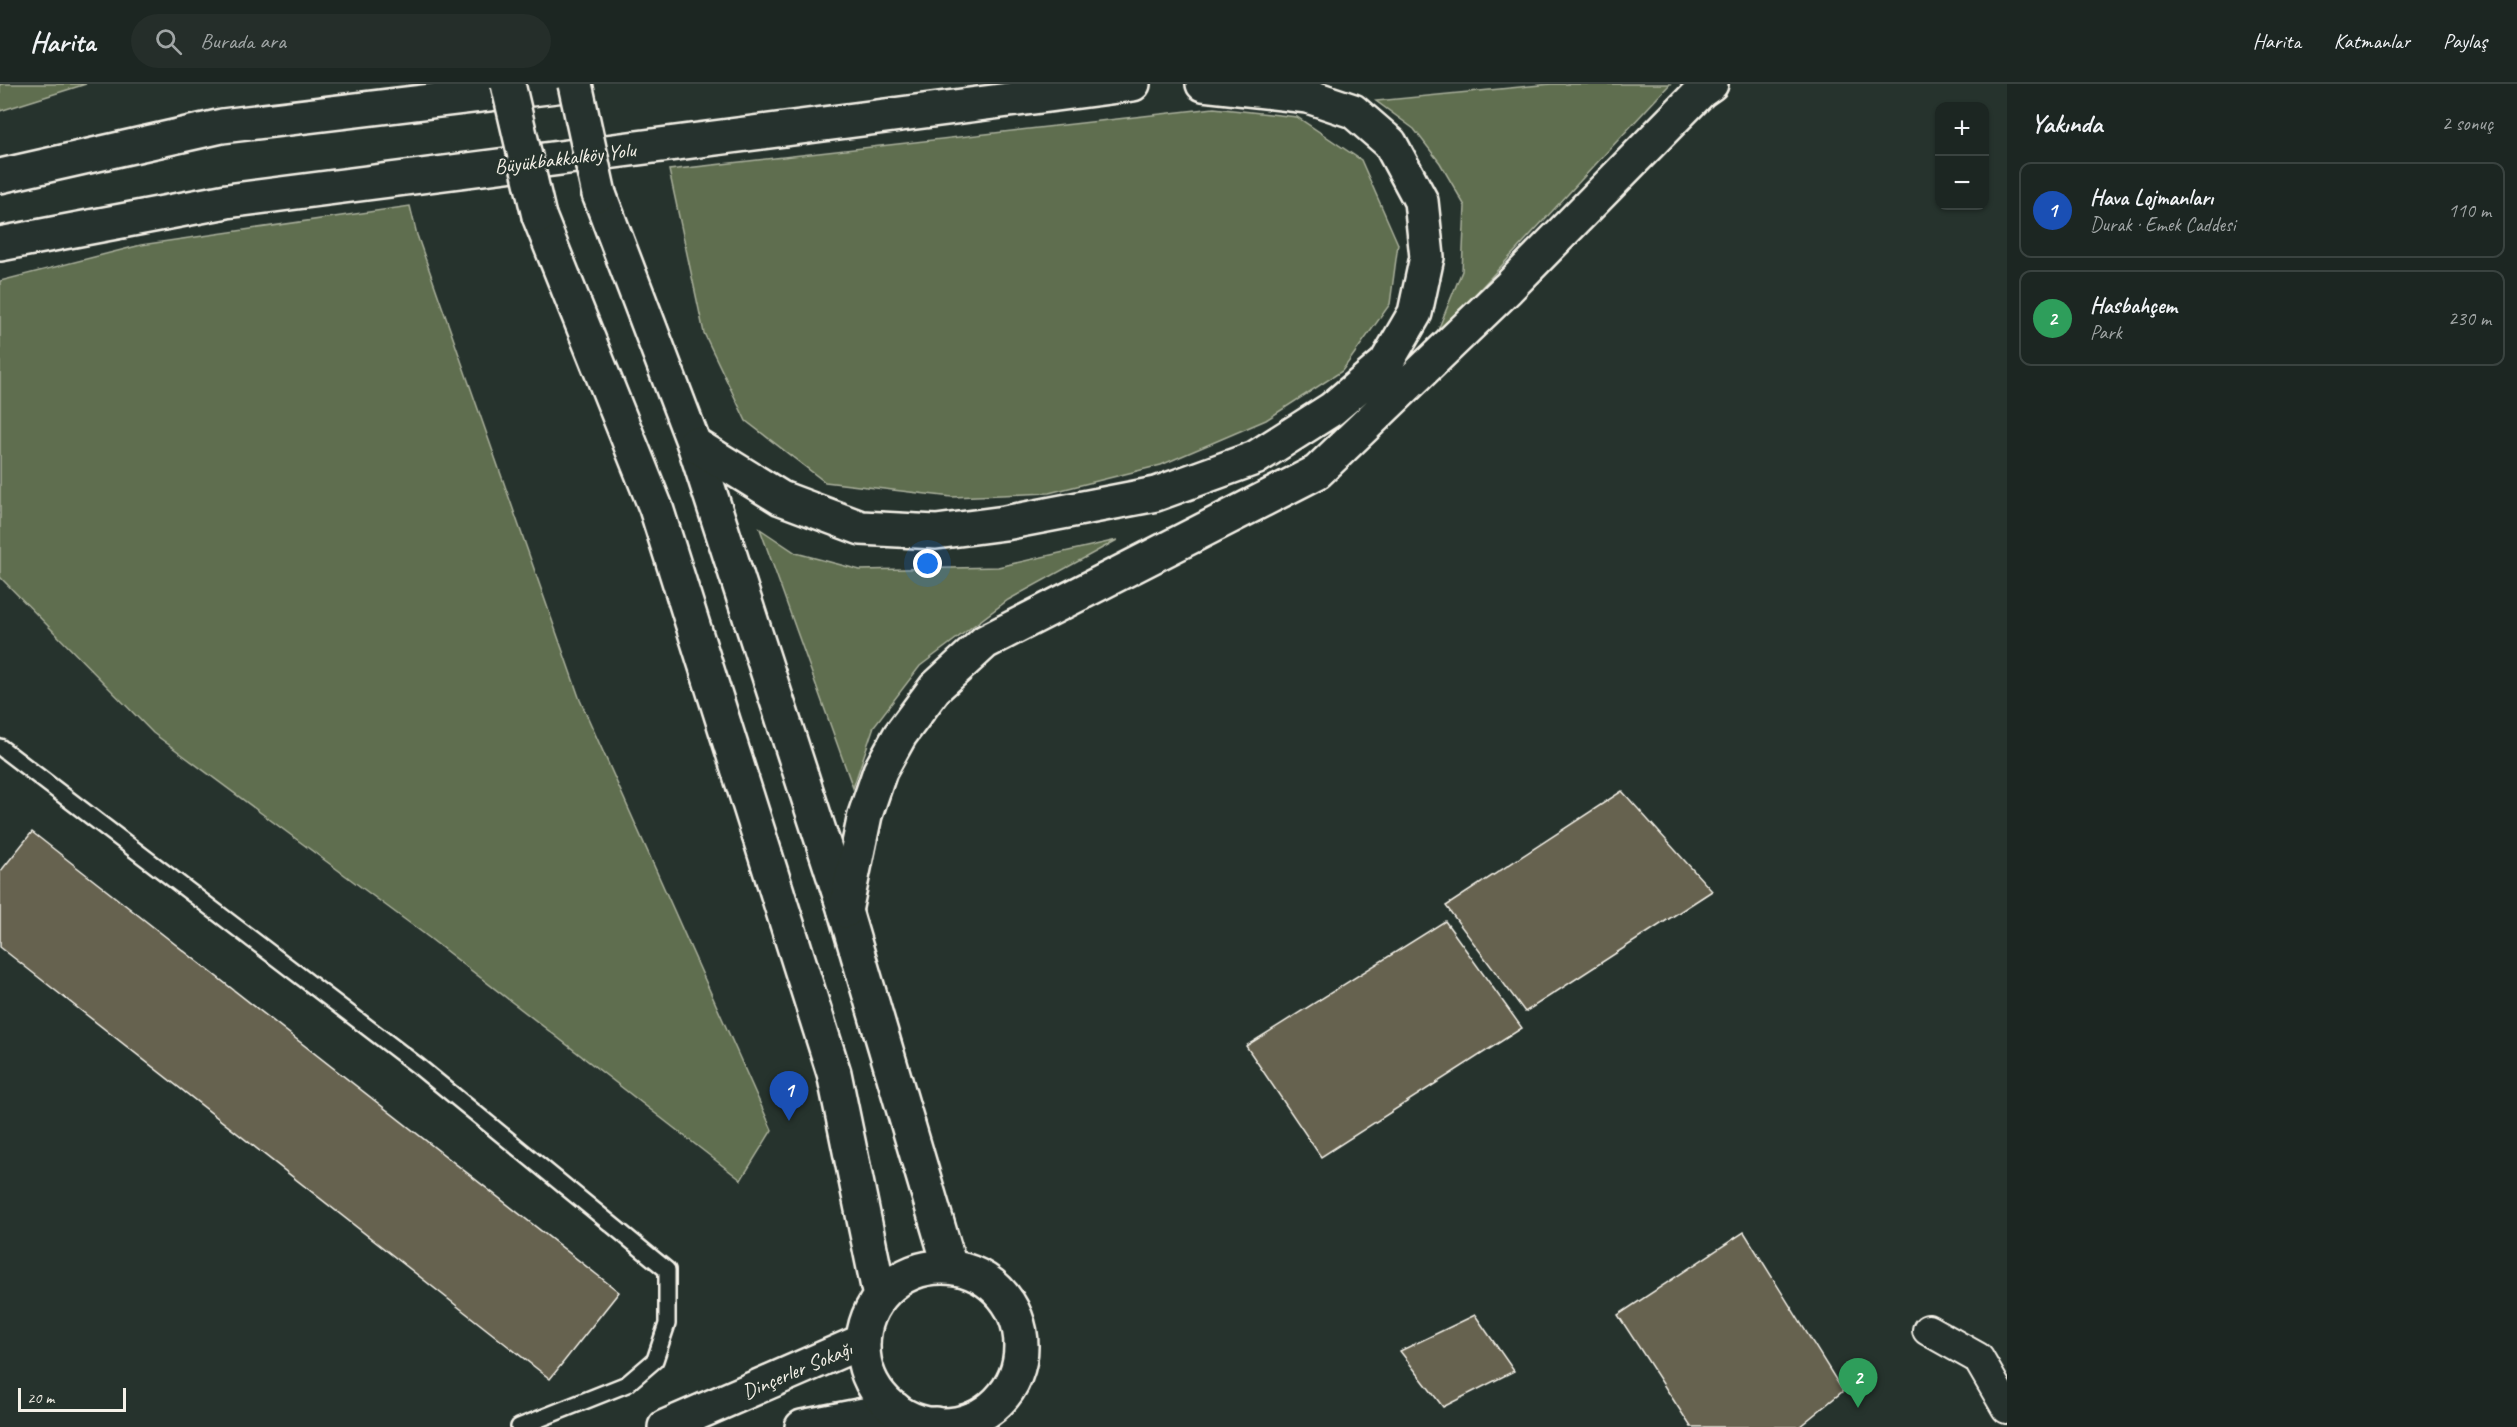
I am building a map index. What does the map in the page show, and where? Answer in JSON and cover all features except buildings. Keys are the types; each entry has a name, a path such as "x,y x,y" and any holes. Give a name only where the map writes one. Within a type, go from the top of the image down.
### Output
{"main road":[{"path":"508,84 538,216 663,530 834,1074 880,1297"},
{"path":"0,176 222,126 574,84 599,194 694,444 845,911 950,1267"},
{"name":"Büyükbakkalköy Yolu","path":"0,244 227,201 1133,84"},
{"path":"694,444 781,498 861,528 936,532 1005,524 1156,494 1255,458 1332,410 1386,363 1415,314 1427,256 1421,201 1390,142 1353,111 1308,96 1203,84"},
{"path":"845,911 866,815 880,771 900,735 935,688 985,642 1317,472 1508,288 1701,91 1712,84"},
{"path":"950,1267 975,1274 996,1288 1012,1309 1021,1333 1021,1360 1012,1385 996,1405 973,1423 936,1425 895,1409 876,1390 864,1366 863,1341 868,1318 880,1297 900,1279 923,1269 950,1267"},
{"name":"Dinçerler Sokağı","path":"665,1427 863,1341"},
{"path":"802,1427 895,1409"}],"street":[{"path":"1928,1330 1978,1358 2007,1408"}],"lane":[{"path":"0,747 418,1066 667,1270 667,1324 655,1360 627,1384 519,1427"}],"green space":[{"path":"0,84 86,84 0,111"},
{"path":"1551,84 1670,84 1468,302 1438,330 1462,271 1465,206 1440,163 1414,129 1376,101"},
{"path":"1214,108 1297,117 1361,160 1398,244 1390,304 1342,371 1266,420 1161,465 1049,493 952,497 825,482 746,421 704,333 669,170"},
{"path":"410,206 417,235 580,700 772,1130 741,1180 423,933 153,733 0,577 0,281 141,245"},
{"path":"760,529 796,553 860,570 998,567 1117,540 1008,600 920,666 874,726 853,788"}],"place":[{"name":"Hava Lojmanları","path":"789,1121"},
{"name":"Hasbahçem","path":"1858,1408"}]}
